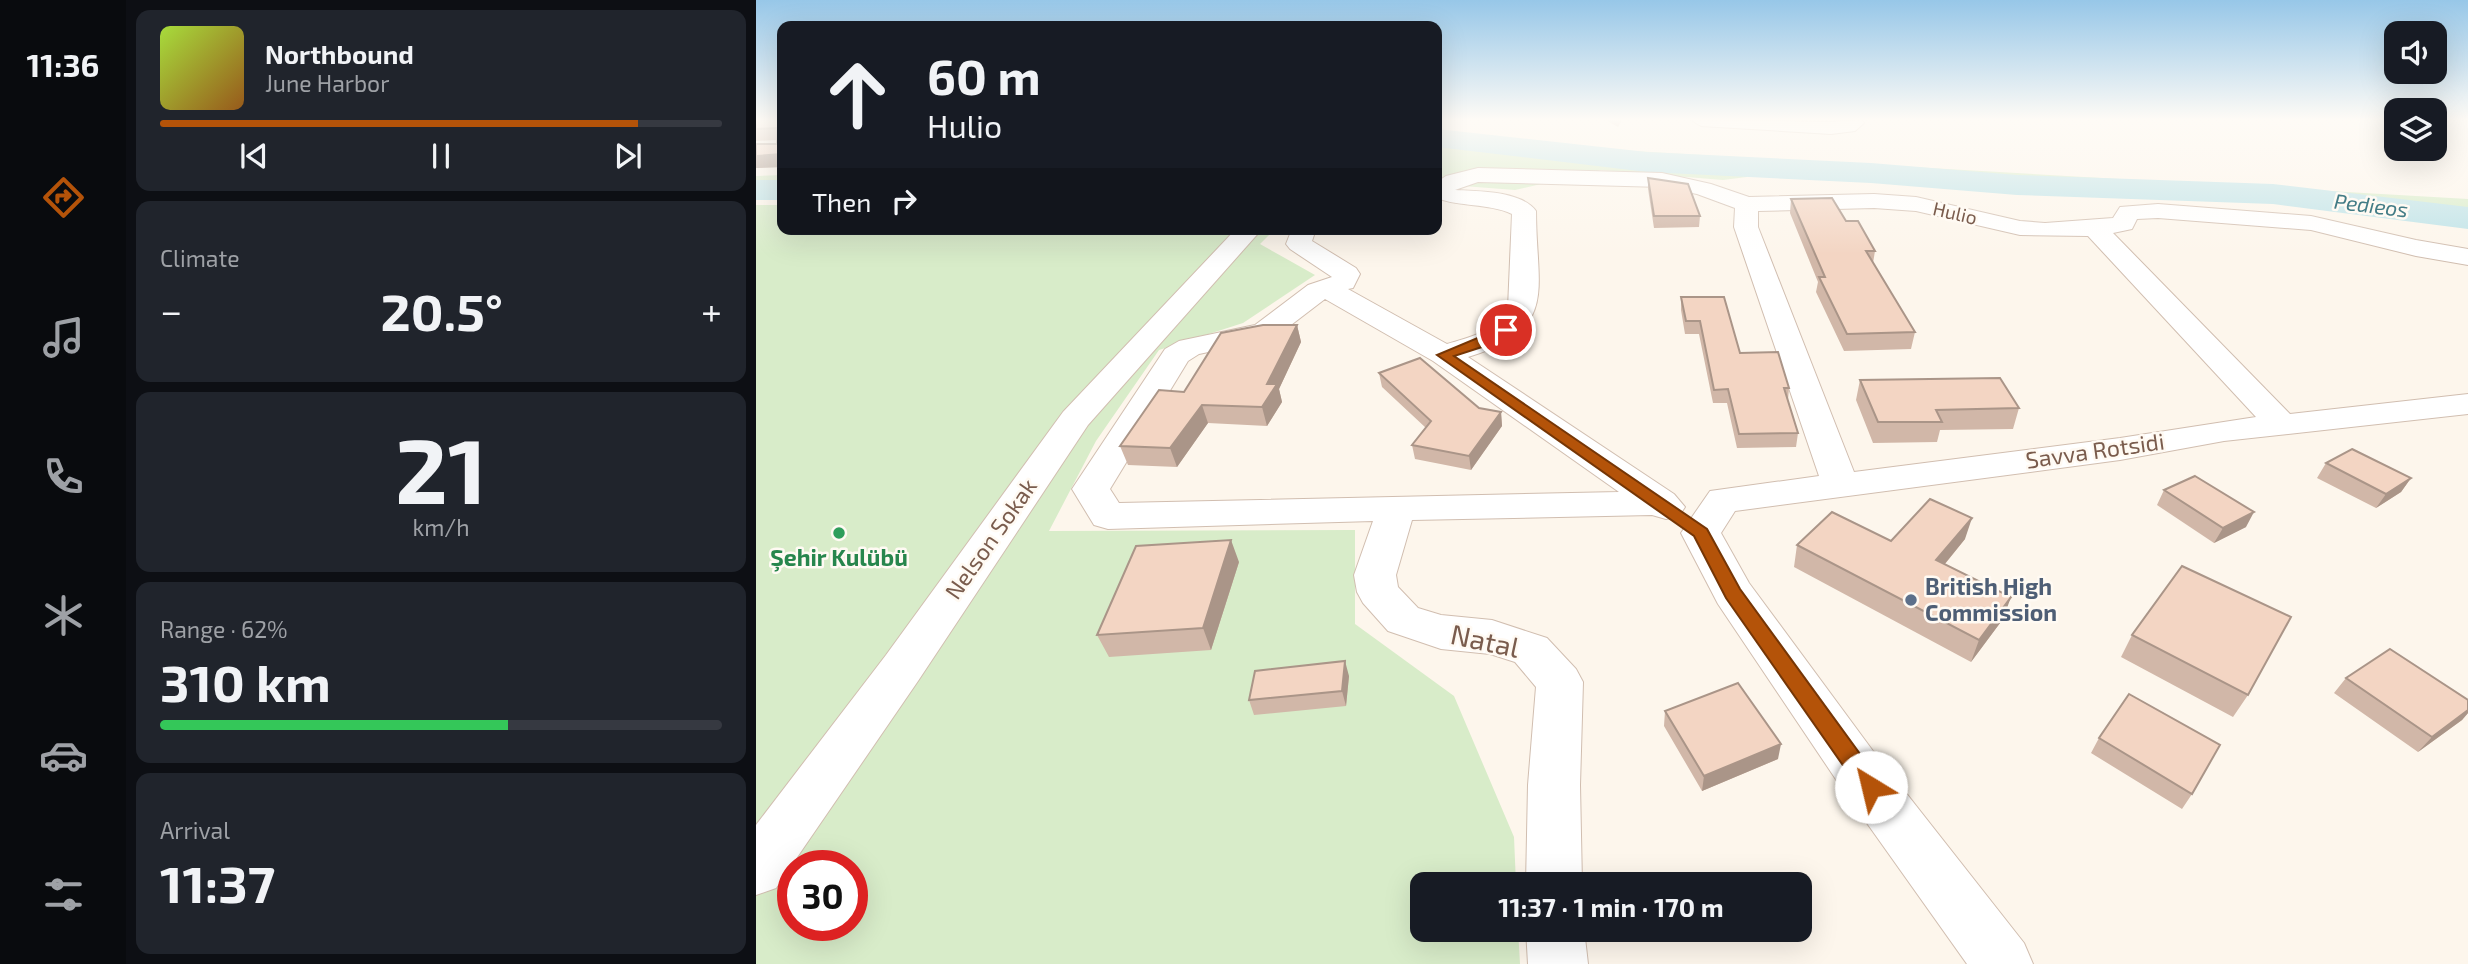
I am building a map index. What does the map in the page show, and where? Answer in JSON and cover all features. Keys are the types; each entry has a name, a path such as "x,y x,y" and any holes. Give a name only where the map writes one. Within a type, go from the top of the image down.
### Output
{"street":[{"name":"Hulio","path":"1442,189 1454,181 1478,175 1662,180 1703,189 1747,204 1874,201 1916,204 2020,228 2095,229 2123,224 2128,212 2178,212 2311,223 2416,248 2468,257"},
{"name":"Hulio","path":"1442,193 1500,200 1524,211 1520,315 1506,330 1489,339 1444,355"},
{"path":"1747,204 1745,227 1841,485"},
{"path":"2095,229 2282,425"},
{"name":"Nelson Sokak","path":"756,869 902,668 1075,419 1244,235"},
{"path":"1302,235 1299,244 1348,274 1343,282 1318,291 1264,332 1190,347 1176,355 1091,489 1108,516 1236,510 1396,510 1661,503 1712,517 1733,593 1855,766 2003,964"},
{"path":"1326,288 1444,355 1661,503"},
{"name":"Savva Rotsidi","path":"1712,517 1841,485 2282,425 2468,404"},
{"name":"Natal","path":"1396,510 1375,575 1378,592 1403,620 1441,632 1492,637 1531,650 1560,682 1554,785 1554,872"}],"green space":[{"path":"1442,165 1877,165 2468,199 2468,223 2276,199 1770,174 1723,180 1601,170 1515,190 1442,184"},
{"path":"777,175 777,199 756,199 756,176"},
{"path":"756,205 777,205 777,235 1269,235 1260,244 1315,275 1243,323 1159,350 1096,441 1049,531 1355,530 1355,624 1454,696 1514,837 1515,872 1410,872 1410,942 1519,942 1520,964 756,964"}],"building":[{"path":"1648,178 1688,184 1700,216 1654,216"},
{"path":"1832,198 1846,221 1858,221 1875,251 1866,251 1915,332 1847,334 1819,277 1825,277 1791,199"},
{"path":"1681,297 1724,297 1740,353 1778,352 1789,388 1784,388 1798,433 1739,434 1728,389 1714,390 1700,321 1686,321"},
{"path":"1263,325 1297,325 1267,384 1277,384 1262,407 1202,405 1170,448 1120,446 1159,390 1184,392 1221,333"},
{"path":"1420,358 1479,408 1501,412 1469,456 1412,445 1431,421 1379,373"},
{"path":"2000,378 2019,408 1936,410 1942,422 1878,422 1860,380"},
{"path":"2352,449 2411,478 2386,494 2326,463"},
{"path":"2195,476 2254,512 2223,528 2164,490"},
{"path":"1930,499 1972,518 1936,560 2011,597 1979,640 1797,545 1832,512 1891,541"},
{"path":"1231,540 1203,628 1097,635 1136,546"},
{"path":"2182,566 2291,617 2248,695 2132,635"},
{"path":"2390,649 2468,700 2468,710 2432,737 2346,678"},
{"path":"1345,661 1342,691 1249,700 1255,671"},
{"path":"1738,683 1781,744 1704,776 1665,711"},
{"path":"2129,694 2220,745 2192,794 2099,738"}],"waterway":[{"name":"Pedieos","path":"1708,165 1871,173 2017,185 2273,194 2468,218"},
{"path":"756,190 777,190"}],"place":[{"name":"Şehir Kulübü","path":"839,533"},
{"name":"British High Commission","path":"1911,600"}],"route":[{"path":"1506,330 1480,343 1444,355 1701,533 1733,593 1871,787"}]}
